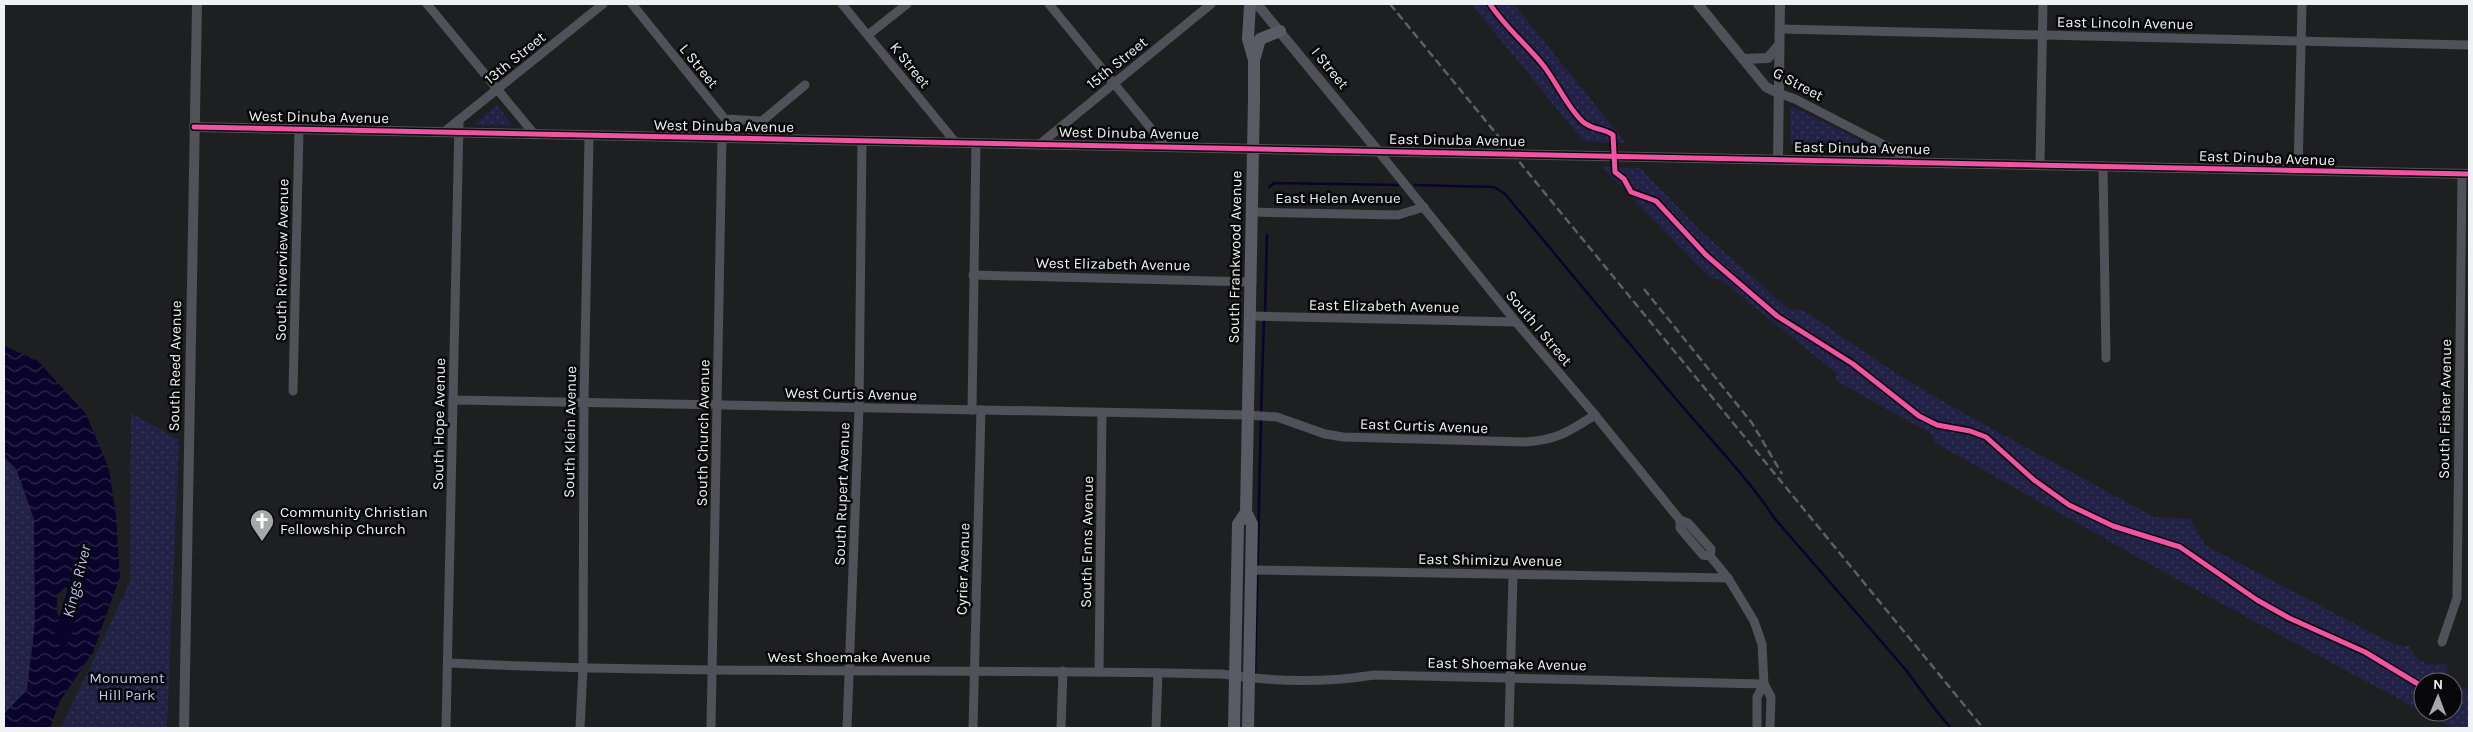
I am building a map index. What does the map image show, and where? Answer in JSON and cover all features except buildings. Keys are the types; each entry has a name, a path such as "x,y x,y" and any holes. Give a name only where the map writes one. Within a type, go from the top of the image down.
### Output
{"main road":[{"name":"South Frankwood Avenue","path":"1248,728 1252,524 1246,512 1252,282 1251,212 1254,148 1254,60 1248,39 1250,4"},
{"path":"1254,60 1260,39 1280,31"},
{"name":"South Frankwood Avenue","path":"1234,728 1238,524 1246,512"}],"street":[{"name":"South Reed Avenue","path":"184,728 196,4"},
{"path":"427,4 535,134"},
{"name":"13th Street","path":"444,132 603,4"},
{"name":"L Street","path":"632,4 722,116 729,120 758,121 765,119 804,85"},
{"name":"K Street","path":"842,4 956,143"},
{"path":"868,35 907,4"},
{"path":"1050,4 1166,147"},
{"name":"15th Street","path":"1040,144 1211,4"},
{"name":"I Street","path":"1257,4 1378,152"},
{"name":"G Street","path":"1698,4 1766,87 1795,99 1890,148 1910,161"},
{"path":"1778,158 1780,4"},
{"path":"2040,165 2042,4"},
{"path":"2298,171 2302,4"},
{"name":"East Lincoln Avenue","path":"1780,29 2469,45"},
{"path":"1743,59 1768,58 1780,44"},
{"name":"South Hope Avenue","path":"446,728 459,121"},
{"name":"West Dinuba Avenue","path":"194,127 1254,148"},
{"name":"South Riverview Avenue","path":"293,391 299,129"},
{"name":"South Klein Avenue","path":"580,728 583,669 584,403 589,136"},
{"name":"South Church Avenue","path":"711,728 722,138"},
{"name":"South Rupert Avenue","path":"848,728 859,408 862,141"},
{"path":"972,410 976,143"},
{"name":"East Dinuba Avenue","path":"1254,148 2465,174"},
{"name":"South I Street","path":"1378,152 1680,520 1680,528 1703,555 1710,556 1728,578 1754,620 1762,644 1764,684"},
{"path":"2103,166 2106,358"},
{"name":"South Fisher Avenue","path":"2442,642 2457,598 2465,174"},
{"name":"East Helen Avenue","path":"1251,212 1398,215 1424,207"},
{"name":"West Elizabeth Avenue","path":"973,275 1252,282"},
{"name":"East Elizabeth Avenue","path":"1251,316 1516,322"},
{"name":"West Curtis Avenue","path":"453,400 1248,415"},
{"name":"Cyrier Avenue","path":"973,728 973,670 982,410"},
{"name":"South Enns Avenue","path":"1099,672 1102,412"},
{"name":"East Curtis Avenue","path":"1248,415 1277,417 1325,434 1343,437 1524,442 1548,441 1569,432 1595,415"},
{"name":"East Shimizu Avenue","path":"1251,570 1728,578"},
{"path":"1509,728 1513,574"},
{"name":"West Shoemake Avenue","path":"448,663 583,669 849,672 973,670 1158,672 1222,674 1249,679"},
{"path":"1061,728 1062,671"},
{"path":"1156,728 1158,672"},
{"name":"East Shoemake Avenue","path":"1249,679 1337,681 1374,675 1764,684"},
{"path":"1757,728 1757,698 1764,684"},
{"path":"1764,684 1771,697 1770,728"}],"green space":[{"path":"1471,4 1514,4 1626,143 1583,141"},
{"path":"497,105 513,126 473,125"},
{"path":"1793,107 1872,146 1873,149 1793,146 1790,140 1790,109"},
{"path":"1602,167 1640,168 1700,230 1788,309 1803,310 1900,376 1965,414 2154,517 2190,519 2205,545 2395,645 2409,646 2419,660 2434,665 2446,663 2448,672 2413,672 2413,707 2187,585 1935,443 1932,434 1836,381 1836,373 1721,280 1710,278"},
{"name":"Monument Hill Park","path":"131,413 179,440 167,728 61,728 130,582"},
{"path":"4,457 20,474 37,532 35,623 31,670 27,690 4,716"},
{"path":"2463,688 2469,691 2469,728 2454,728 2442,722 2463,722"}],"water":[{"path":"4,346 37,360 86,414 109,469 116,516 120,577 93,652 60,701 50,728 4,728 4,714 27,690 35,623 34,519 16,468 4,457","holes":["65,587 72,592 72,608 64,621 57,613 57,595"]}],"waterway":[{"path":"1269,187 1274,183 1398,185"},
{"path":"1415,185 1494,187 1505,194 1684,409 1738,470 1775,519 1906,670 1951,728"},
{"path":"1265,314 1267,235"},
{"path":"1261,413 1264,319"},
{"path":"1255,676 1261,419"},
{"name":"Kings River","path":"62,637 78,582"}],"railway":[{"path":"1390,4 1983,728"},
{"path":"1644,289 1752,423 1782,474"}],"cycle path":[{"path":"1490,4 1543,65 1571,108 1582,121 1589,126 1613,135 1615,172 1624,179 1631,192 1656,201 1706,255 1777,316 1853,364 1919,416 1937,425 1970,431 1986,437 2034,480 2069,505 2113,526 2180,547 2257,600 2289,618 2365,652 2413,681"},
{"path":"194,127 2469,174"}],"place":[{"name":"Community Christian Fellowship Church","path":"262,542"}]}
